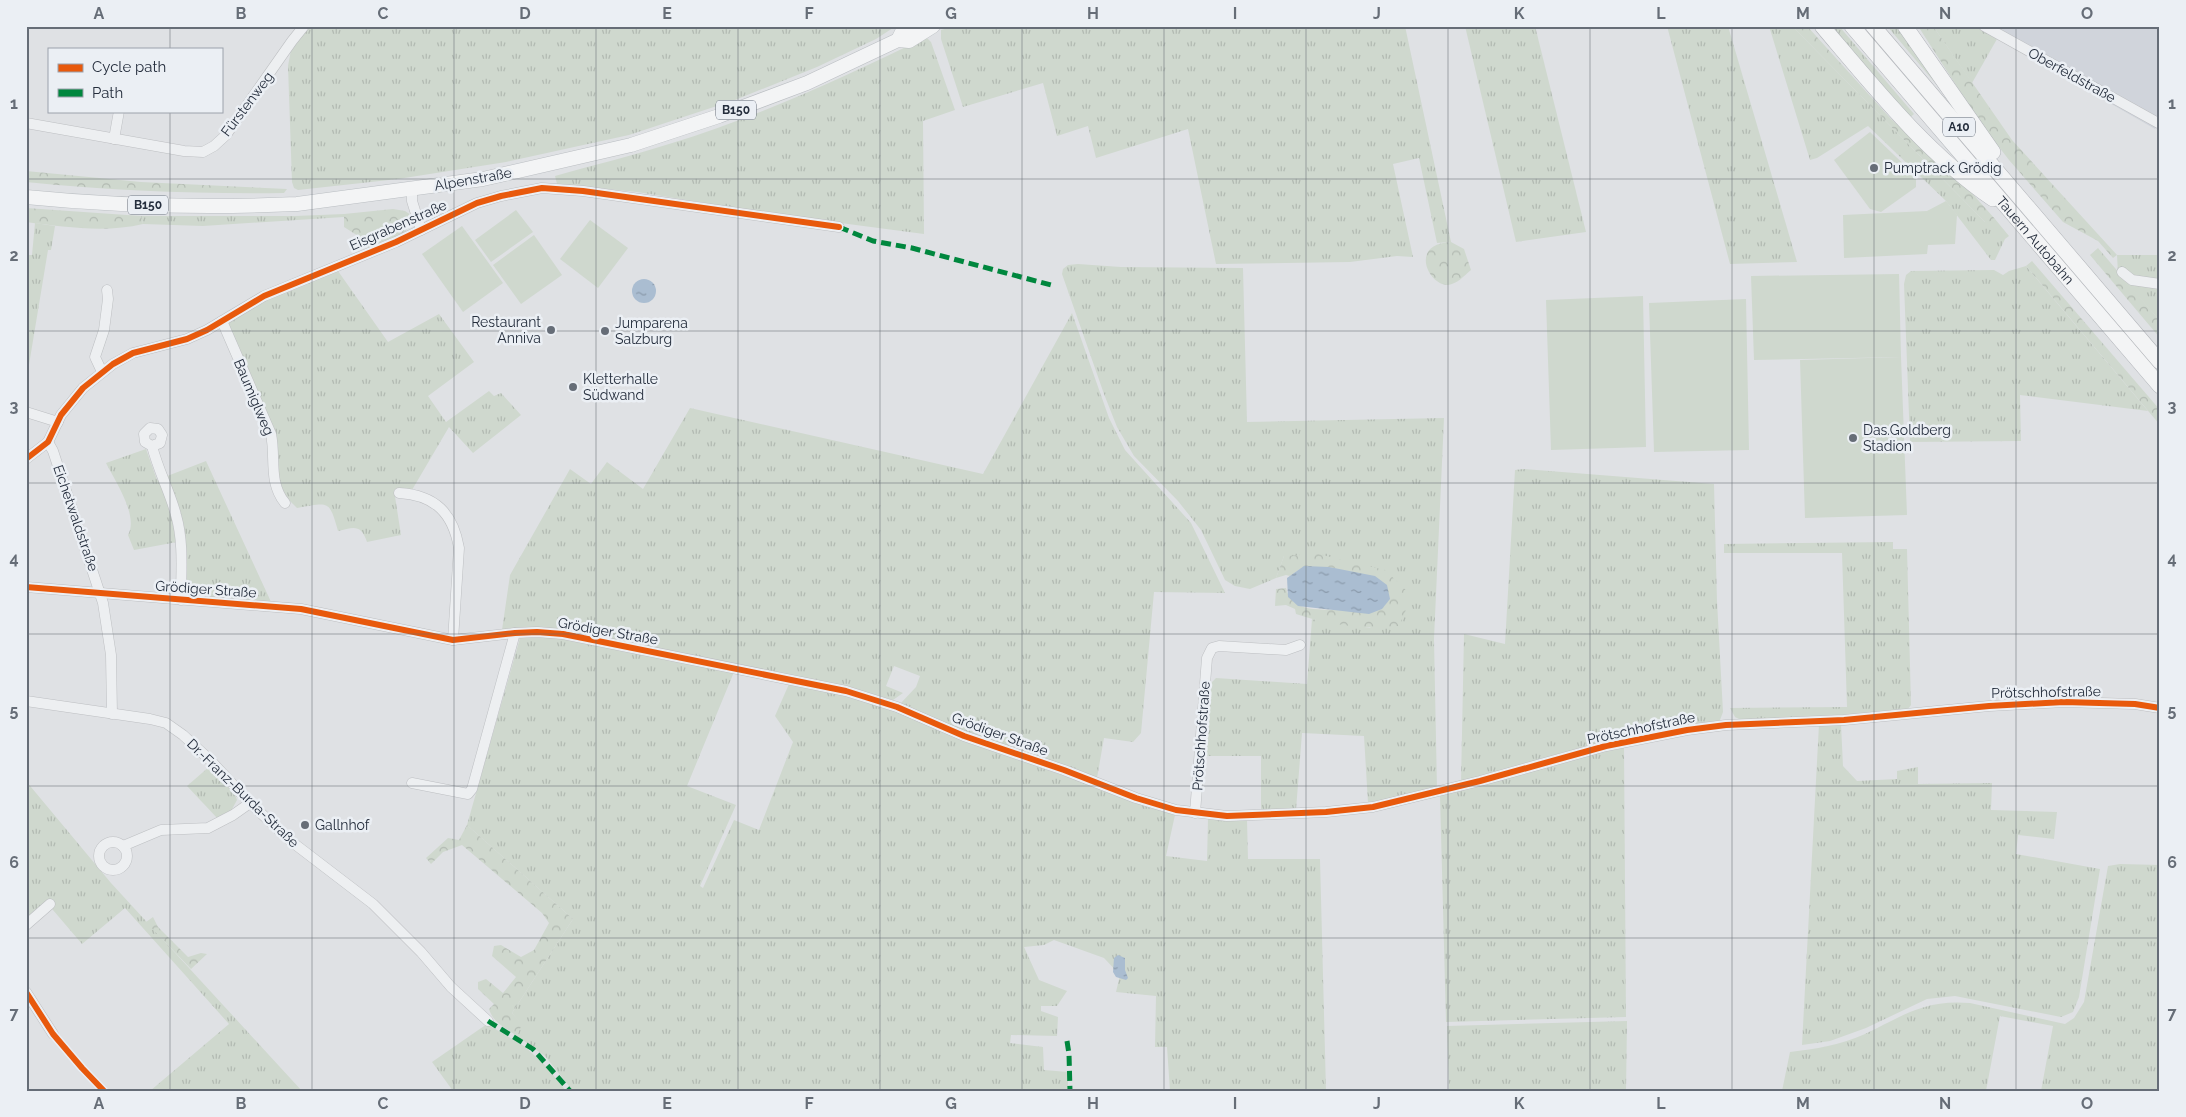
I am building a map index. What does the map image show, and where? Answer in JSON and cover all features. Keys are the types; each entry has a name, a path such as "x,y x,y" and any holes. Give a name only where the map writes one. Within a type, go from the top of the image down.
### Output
{"highway":[{"path":"1822,26 1876,90 1928,143 1974,186 2009,209"},
{"name":"Tauern Autobahn","path":"1852,26 2160,386"},
{"name":"Tauern Autobahn","path":"1873,26 2160,362"},
{"path":"1905,26 1999,161 2026,192 2045,227"}],"main road":[{"name":"Alpenstraße","path":"898,40 902,32 911,26"},
{"name":"Alpenstraße","path":"26,197 106,204 240,206 297,204 483,179 631,145 719,116 807,83 898,40 909,41 934,26"}],"street":[{"name":"Fürstenweg","path":"26,123 195,153 203,152 214,146 232,128 304,26"},
{"name":"Oberfeldstraße","path":"1984,26 2160,124"},
{"path":"114,139 119,112"},
{"name":"Eisgrabenstraße","path":"26,459 48,442 58,422 82,388 113,364 133,353 187,339 222,322 264,296 421,230 477,203 501,196 542,188 626,196 839,227"},
{"name":"Eisgrabenstraße","path":"412,190 412,201 421,230"},
{"path":"2122,272 2132,280 2160,284"},
{"path":"102,372 95,357 104,330 108,299 107,290"},
{"name":"Baumiglweg","path":"222,322 271,434 274,446 274,481 278,495 285,503"},
{"path":"26,412 58,422"},
{"name":"Eichetwaldstraße","path":"48,442 53,451 101,594 111,655 112,714"},
{"path":"152,446 157,466 176,515 180,538 181,600"},
{"path":"399,494 413,494 434,503 448,516 457,533 459,548 453,640"},
{"name":"Grödiger Straße","path":"26,587 301,609 453,640 515,633 562,634 846,691 897,707 964,736 1064,770 1136,798"},
{"path":"412,783 468,794 472,789 515,633"},
{"name":"Prötschhofstraße","path":"1195,813 1207,658 1212,648 1219,646 1286,650 1300,645"},
{"name":"Dr.-Franz-Burda-Straße","path":"26,702 166,723 183,734 250,803 292,842 373,904 421,952 451,987 488,1021"},
{"name":"Prötschhofstraße","path":"1136,798 1176,810 1227,816 1326,812 1373,806 1480,781 1606,746 1687,730 1726,725 1844,720 1989,706 2064,702 2135,704 2160,708"},
{"path":"123,846 161,830 208,828 233,815 250,803"},
{"path":"26,925 50,904"},
{"path":"26,992 53,1034"}],"shaded area":[{"path":"1975,26 2160,26 2160,120 2155,129"}],"green space":[{"path":"309,26 896,26 876,39 817,67 735,100 629,135 506,162 398,179 298,190 294,188 292,182 288,66 291,50"},
{"path":"956,26 1405,26 1451,242 1437,243 1419,158 1393,164 1413,257 1397,256 1350,262 1216,264 1188,129 1096,158 1088,126 1057,136 1043,83 963,107 941,39 941,30"},
{"path":"1465,26 1535,26 1586,232 1516,242"},
{"path":"1667,26 1728,26 1797,262 1730,264"},
{"path":"1769,26 1792,26 1985,222 1995,219 2009,236 2005,239 1995,260 1991,260 1946,201 1868,126 1817,158 1810,160"},
{"path":"1792,26 1807,26 1891,119 1962,182 1995,219 1986,223"},
{"path":"1826,26 1839,26 1914,114 1908,119"},
{"path":"1887,26 1899,26 1942,91"},
{"path":"1918,26 1933,26 2012,140 2117,255 2113,258 2098,241 2063,222 2009,160 1979,121"},
{"path":"1933,26 1975,26 1997,39 1972,83"},
{"path":"926,37 931,42 955,110 923,121 924,234 780,215 637,192 557,184 555,176 641,153 768,109 832,82"},
{"name":"Pumptrack Grödig","path":"1870,132 1916,176 1916,187 1881,212 1870,209 1834,160"},
{"path":"26,171 141,182 287,189 284,193 220,193 90,188 26,182"},
{"path":"1946,201 1957,215 1955,244 1928,245 1927,254 1844,258 1843,215 1927,211"},
{"path":"26,208 141,216 143,224 100,229 26,222"},
{"path":"393,209 405,211 411,215 408,229 397,238 369,249 363,239 344,227 344,214"},
{"path":"516,210 533,232 491,262 475,240"},
{"path":"344,214 344,217 203,226 143,224 141,216 295,216"},
{"path":"590,220 628,248 598,288 560,259"},
{"path":"35,223 55,226 51,250 48,250 26,383 26,255 32,255"},
{"path":"462,226 503,283 463,312 422,254"},
{"path":"534,235 562,275 521,304 493,265"},
{"path":"1451,242 1464,249 1471,270 1451,284 1441,284 1429,272 1426,265 1426,257 1430,250 1438,244"},
{"path":"2098,248 2160,321 2160,338 2090,255"},
{"path":"2117,255 2160,255 2160,321 2118,273"},
{"path":"2032,261 2160,410 2160,425 2026,266"},
{"path":"1068,265 1121,267 1243,268 1247,422 1444,418 1434,639 1437,789 1368,803 1364,736 1302,733 1296,810 1261,811 1261,756 1205,756 1211,683 1216,678 1307,684 1312,619 1371,628 1284,556 1276,578 1250,589 1235,586 1225,580 1201,530 1178,501 1134,456 1117,427 1062,274 1063,269"},
{"path":"2026,266 2148,411 2020,395 2021,441 1910,442 1904,284 1906,275 1911,271 1994,270 2003,275 2009,271"},
{"path":"338,271 388,342 439,314 474,362 428,396 446,422 489,391 494,396 501,393 521,415 473,453 449,427 412,490 394,490 401,535 367,542 362,532 356,528 338,531 330,508 316,505 297,508 282,493 278,480 276,439 229,330 229,323 252,306 280,291 310,279"},
{"path":"1899,274 1901,357 1754,360 1751,276"},
{"path":"1643,296 1646,447 1551,450 1546,300"},
{"path":"1746,299 1749,450 1654,452 1649,303"},
{"path":"1072,313 1109,418 1125,450 1191,523 1225,593 1154,592 1141,733 1133,742 1104,738 1097,778 959,730 900,704 916,687 920,676 894,666 886,686 903,693 893,700 839,685 634,644 502,630 510,575 570,469 591,484 607,462 643,489 690,408 983,474"},
{"name":"Das.Goldberg Stadion","path":"1901,357 1907,515 1805,518 1800,360"},
{"path":"146,449 157,480 206,461 272,604 185,597 177,542 134,550 128,535 131,527 128,509 106,463"},
{"path":"1523,469 1714,484 1717,601 1723,712 1720,720 1715,722 1461,783 1464,634 1505,644 1515,470"},
{"path":"1893,542 1893,549 1907,549 1911,705 1908,709 1853,715 1741,720 1735,717 1730,708 1847,707 1842,553 1724,553 1724,544"},
{"path":"1318,554 1385,570 1412,596 1399,626 1360,627 1334,624 1296,614 1295,609 1286,605 1275,606 1276,589 1286,588 1289,596 1299,605 1313,609 1337,610 1348,572 1329,567 1304,566 1290,576 1286,575 1276,578 1284,556"},
{"path":"520,638 563,639 734,672 687,786 736,805 700,886 703,888 734,820 759,830 793,742 775,716 789,684 843,694 888,708 949,735 1175,815 1166,856 1207,861 1208,819 1247,820 1248,859 1320,859 1326,1091 1170,1091 1167,1047 1155,1047 1156,996 1116,992 1120,975 1104,958 1054,940 1044,945 1024,947 1039,980 1067,991 1057,1006 1041,1006 1041,1011 1058,1017 1057,1036 1011,1035 1010,1043 1043,1047 1044,1070 1068,1072 1068,1091 573,1091 545,1056 517,1036 521,1024 512,1013 573,919 467,825"},
{"path":"1819,724 1841,724 1843,766 1857,781 1897,779 1897,771 1918,767 1918,784 1992,783 1991,810 2057,812 2054,839 2018,835 2016,854 2100,869 2079,997 2073,1012 2061,1017 1955,996 1927,999 1866,1028 1830,1041 1802,1045"},
{"path":"1624,746 1626,1017 1446,1022 1440,795"},
{"path":"210,766 234,792 237,800 231,811 218,819 187,786"},
{"path":"26,781 111,883 302,1091 150,1091 229,1024 125,908 82,944 47,903 26,920"},
{"path":"467,825 573,919 512,1013 522,1024 517,1036 500,1025 491,1014 489,1009 494,1004 478,989 478,982 486,979 503,993 516,977 492,956 494,946 501,945 521,957 534,950 549,923 542,913 462,845 443,852 431,864 426,858 448,838 459,840"},
{"path":"2120,864 2160,865 2160,1091 2041,1091 2053,1026 2000,1016 1986,1091 1782,1091 1790,1052 1847,1041 1927,1006 1954,1002 1970,1003 2065,1024 2074,1018 2084,1002 2108,866"},
{"path":"153,917 158,927 188,957 201,953 207,954 191,969 146,922"},
{"path":"1627,1021 1626,1091 1449,1091 1447,1026"},
{"path":"487,1024 524,1046 545,1065 566,1091 453,1091 432,1062"}],"water":[{"path":"644,279 652,283 656,291 652,299 644,303 636,299 632,291 636,283"},
{"path":"1304,566 1329,567 1375,576 1387,585 1390,599 1382,609 1369,614 1298,606 1288,597 1287,578"},
{"path":"1118,955 1125,958 1125,970 1128,978 1126,980 1116,977 1113,972 1114,958"}],"marked path":[{"path":"839,227 873,241 912,248 1051,285"},
{"path":"488,1021 533,1049 570,1091"},
{"path":"1067,1041 1070,1091"}],"cycle path":[{"path":"26,459 48,442 61,415 83,388 113,364 133,353 187,339 207,330 264,296 396,242 477,203 501,196 542,188 583,191 839,227"},
{"path":"26,587 301,609 453,640 515,633 563,634 846,691 897,707 964,736 1064,770 1136,798 1176,810 1227,816 1326,812 1373,807 1480,781 1606,746 1687,730 1726,725 1844,720 1989,706 2064,702 2135,704 2160,708"},
{"path":"26,992 53,1034 104,1091"}],"place":[{"name":"Pumptrack Grödig","path":"1874,168"},
{"name":"Restaurant Anniva","path":"551,330"},
{"name":"Jumparena Salzburg","path":"605,331"},
{"name":"Kletterhalle Südwand","path":"573,387"},
{"name":"Das.Goldberg Stadion","path":"1853,438"},
{"name":"Gallnhof","path":"305,825"}]}
